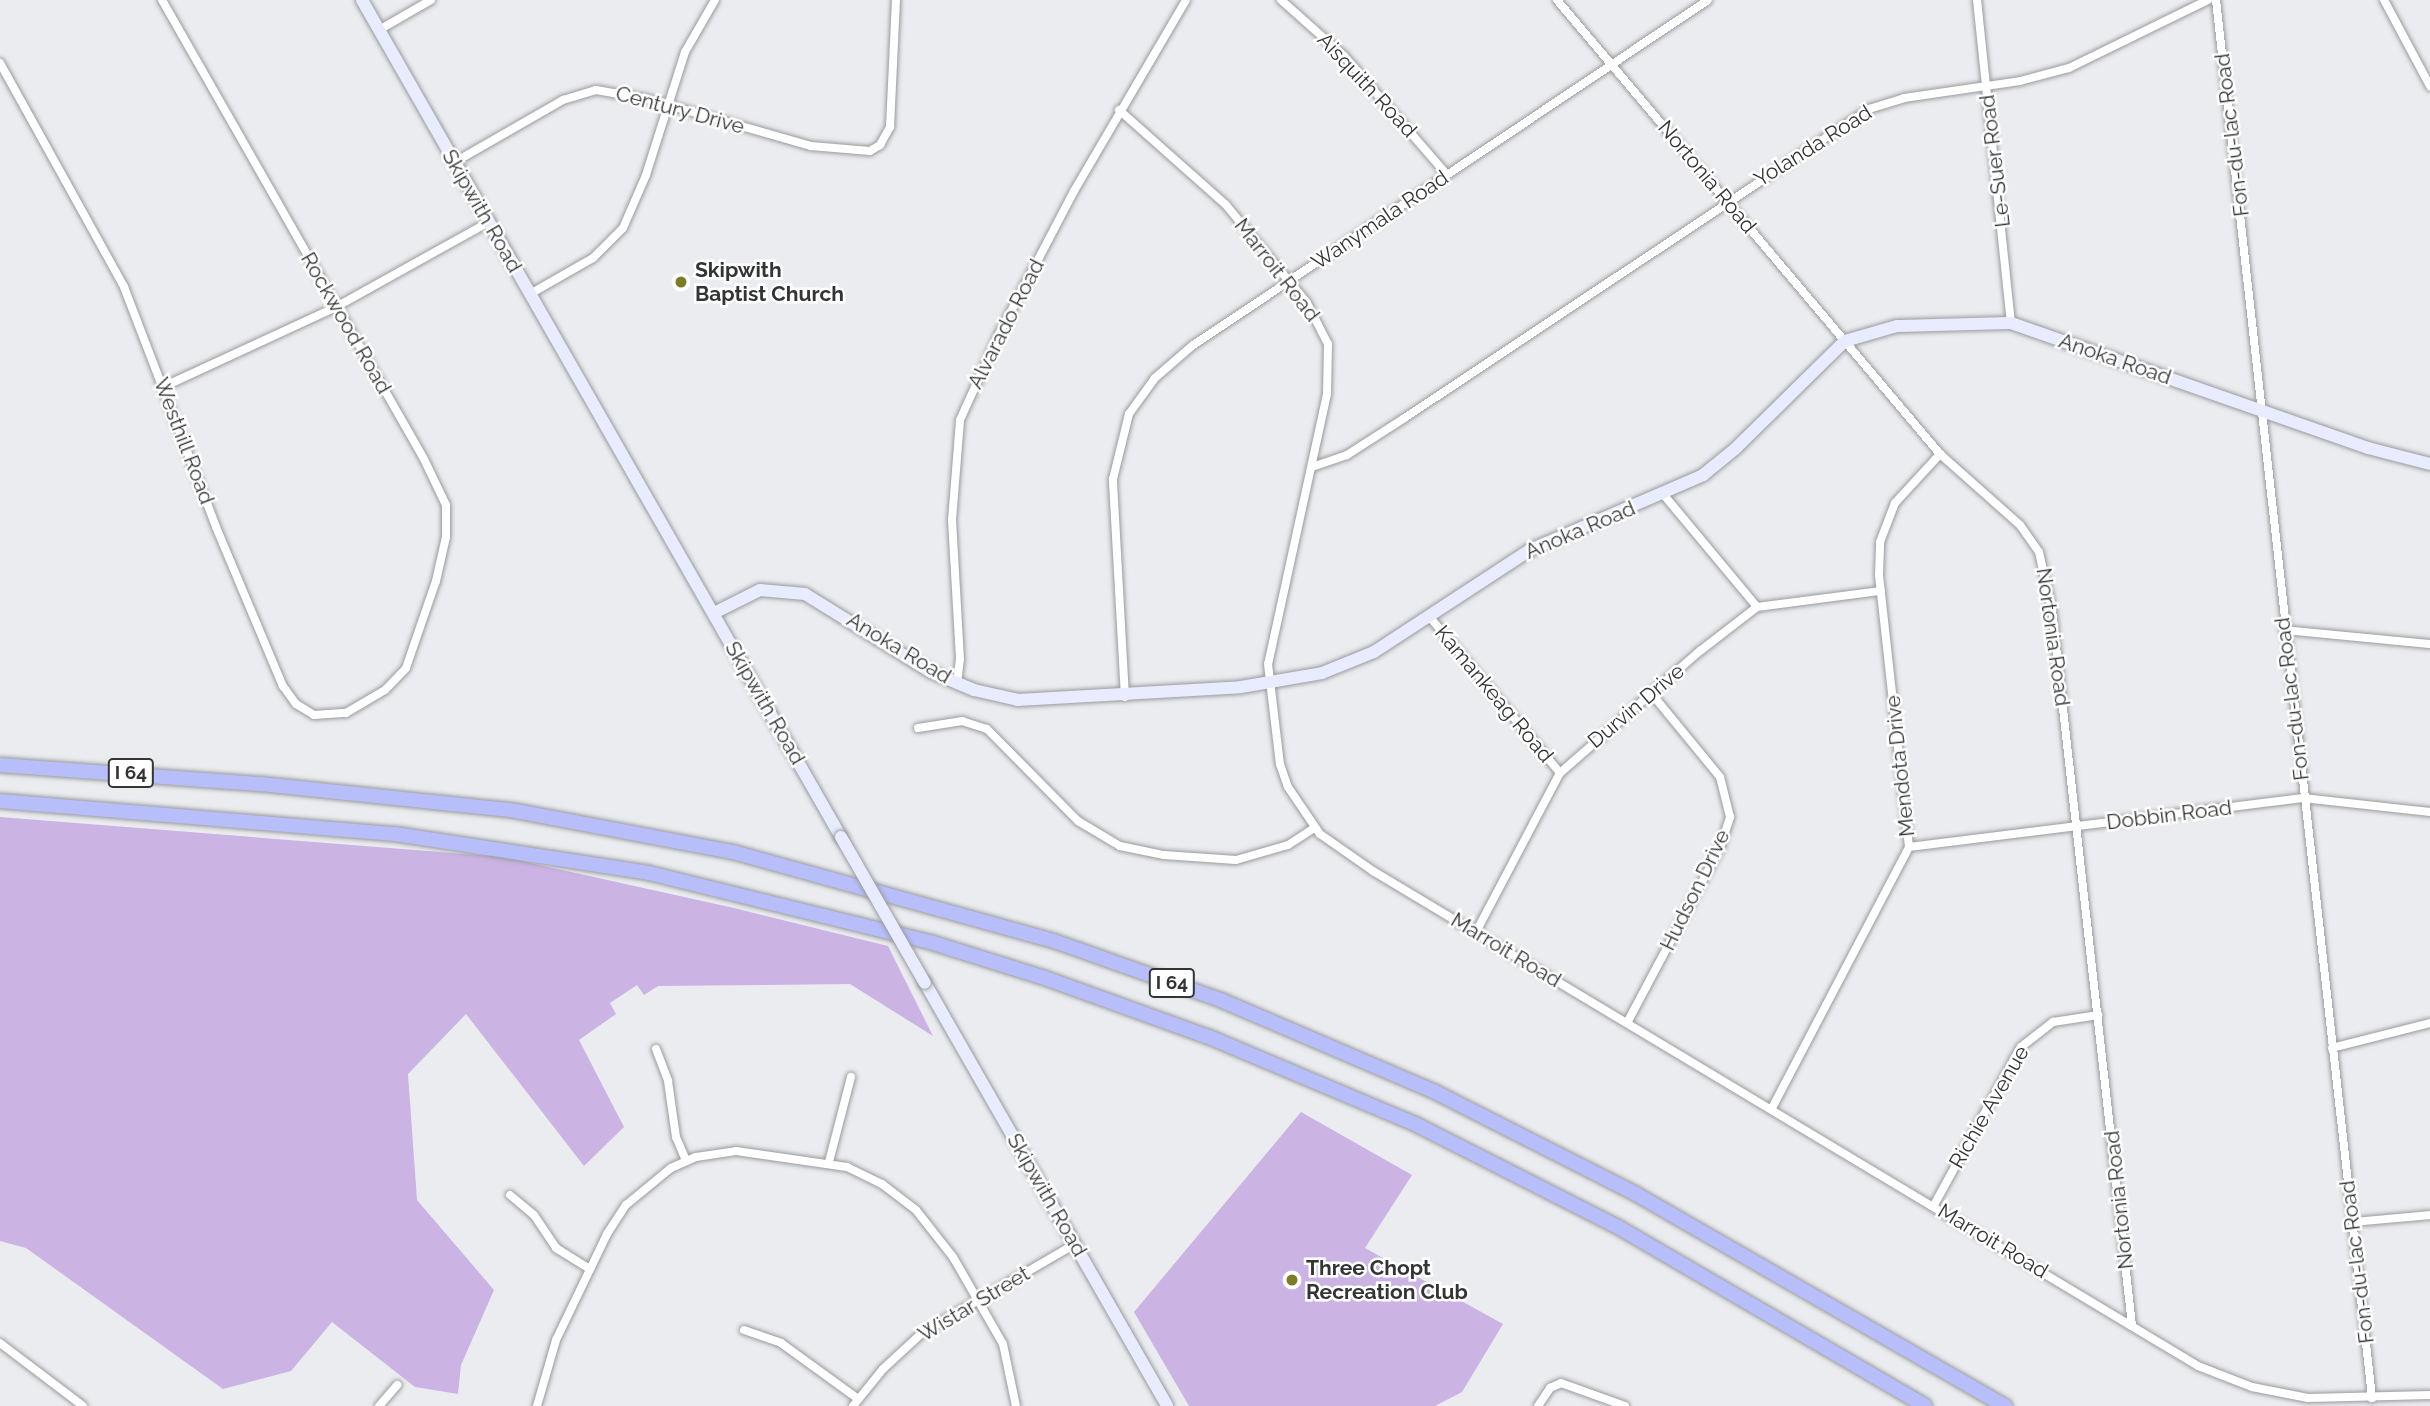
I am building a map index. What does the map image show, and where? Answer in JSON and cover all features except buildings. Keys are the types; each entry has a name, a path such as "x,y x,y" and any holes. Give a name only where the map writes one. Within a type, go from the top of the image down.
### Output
{"highway":[{"name":"I 64","path":"0,765 261,784 516,811 733,852 1054,941 1223,1001 1433,1091 1636,1194 2004,1406"},
{"name":"I 64","path":"0,801 395,834 649,873 930,942 1030,973 1209,1037 1417,1125 1618,1227 1925,1406"}],"street":[{"name":"Rockwood Road","path":"162,0 446,505 447,522 438,570 408,664"},
{"name":"Skipwith Road","path":"362,0 1167,1406"},
{"path":"379,30 431,0"},
{"path":"530,294 593,258 623,228 685,52 715,0"},
{"name":"Century Drive","path":"454,162 575,94 608,90 811,146 861,153 877,147 890,127 894,102 895,0"},
{"name":"Alvarado Road","path":"957,683 960,659 952,520 961,420 999,334 1119,110 1186,0"},
{"name":"Aisquith Road","path":"1281,0 1352,65 1447,174"},
{"name":"Nortonia Road","path":"1558,0 1940,454 2020,526 2043,562 2077,826 2132,1326"},
{"name":"Wanymala Road","path":"1125,697 1113,503 1118,447 1129,414 1168,364 1708,0"},
{"name":"Le-Suer Road","path":"1977,0 2011,323"},
{"name":"Yolanda Road","path":"1312,467 1347,455 1869,109 1903,98 2069,68 2208,0"},
{"name":"Fon-du-lac Road","path":"2216,0 2284,629 2372,1398"},
{"path":"2384,0 2430,86"},
{"name":"Westhill Road","path":"0,63 104,245 163,387 270,661 296,704 314,715 346,713 385,690 408,664"},
{"name":"Marroit Road","path":"1119,110 1209,188 1290,281 1314,315 1329,349 1327,394 1268,663 1280,764 1314,828 1341,851 1934,1205 2197,1366 2243,1385 2308,1398 2430,1395"},
{"path":"163,387 336,307 488,222"},
{"name":"Anoka Road","path":"713,613 760,590 805,594 931,672 957,683 1018,701 1125,697 1272,683 1322,673 1361,659 1530,550 1703,475 1735,449 1845,341 1897,326 2011,323 2368,448 2430,464"},
{"name":"Mendota Drive","path":"1772,1108 1909,846 1881,591 1883,526 1904,491 1940,454"},
{"path":"1663,494 1757,607 1881,591"},
{"name":"Durvin Drive","path":"1476,932 1560,773 1651,693 1757,607"},
{"name":"Kamankeag Road","path":"1428,615 1560,773"},
{"path":"2284,629 2430,644"},
{"name":"Hudson Drive","path":"1627,1023 1720,848 1730,817 1720,777 1651,693"},
{"path":"918,728 961,721 987,729 1078,821 1120,846 1176,856 1236,860 1289,845 1314,828"},
{"name":"Dobbin Road","path":"1909,846 2303,799 2430,812"},
{"name":"Richie Avenue","path":"1934,1205 2021,1046 2053,1022 2098,1015"},
{"path":"2332,1048 2430,1023"},
{"path":"656,1049 668,1081 676,1137 686,1161"},
{"path":"830,1162 851,1077"},
{"path":"537,1406 556,1340 616,1219 634,1196 686,1161 736,1151 830,1162 882,1184 916,1210 940,1237 1003,1344 1016,1406"},
{"path":"510,1195 534,1215 556,1248 590,1269"},
{"path":"2353,1223 2430,1215"},
{"name":"Wistar Street","path":"855,1402 904,1348 978,1299 1075,1244"},
{"path":"744,1329 781,1343 855,1402"},
{"path":"0,1343 83,1406"},
{"path":"1538,1406 1550,1388 1567,1384 1625,1406"},
{"path":"379,1406 397,1385"}],"shaded area":[{"path":"0,817 503,857 734,908 888,946 933,1036 850,984 658,986 644,995 637,985 610,1003 616,1014 579,1040 624,1127 584,1166 466,1014 408,1074 417,1200 494,1290 461,1365 458,1394 415,1387 332,1322 291,1371 223,1389 26,1248 0,1241"},
{"name":"Three Chopt Recreation Club","path":"1301,1112 1412,1175 1365,1248 1503,1324 1462,1392 1435,1406 1189,1406 1134,1312"}],"place":[{"name":"Skipwith Baptist Church","path":"681,282"},
{"name":"Three Chopt Recreation Club","path":"1292,1280"}]}
